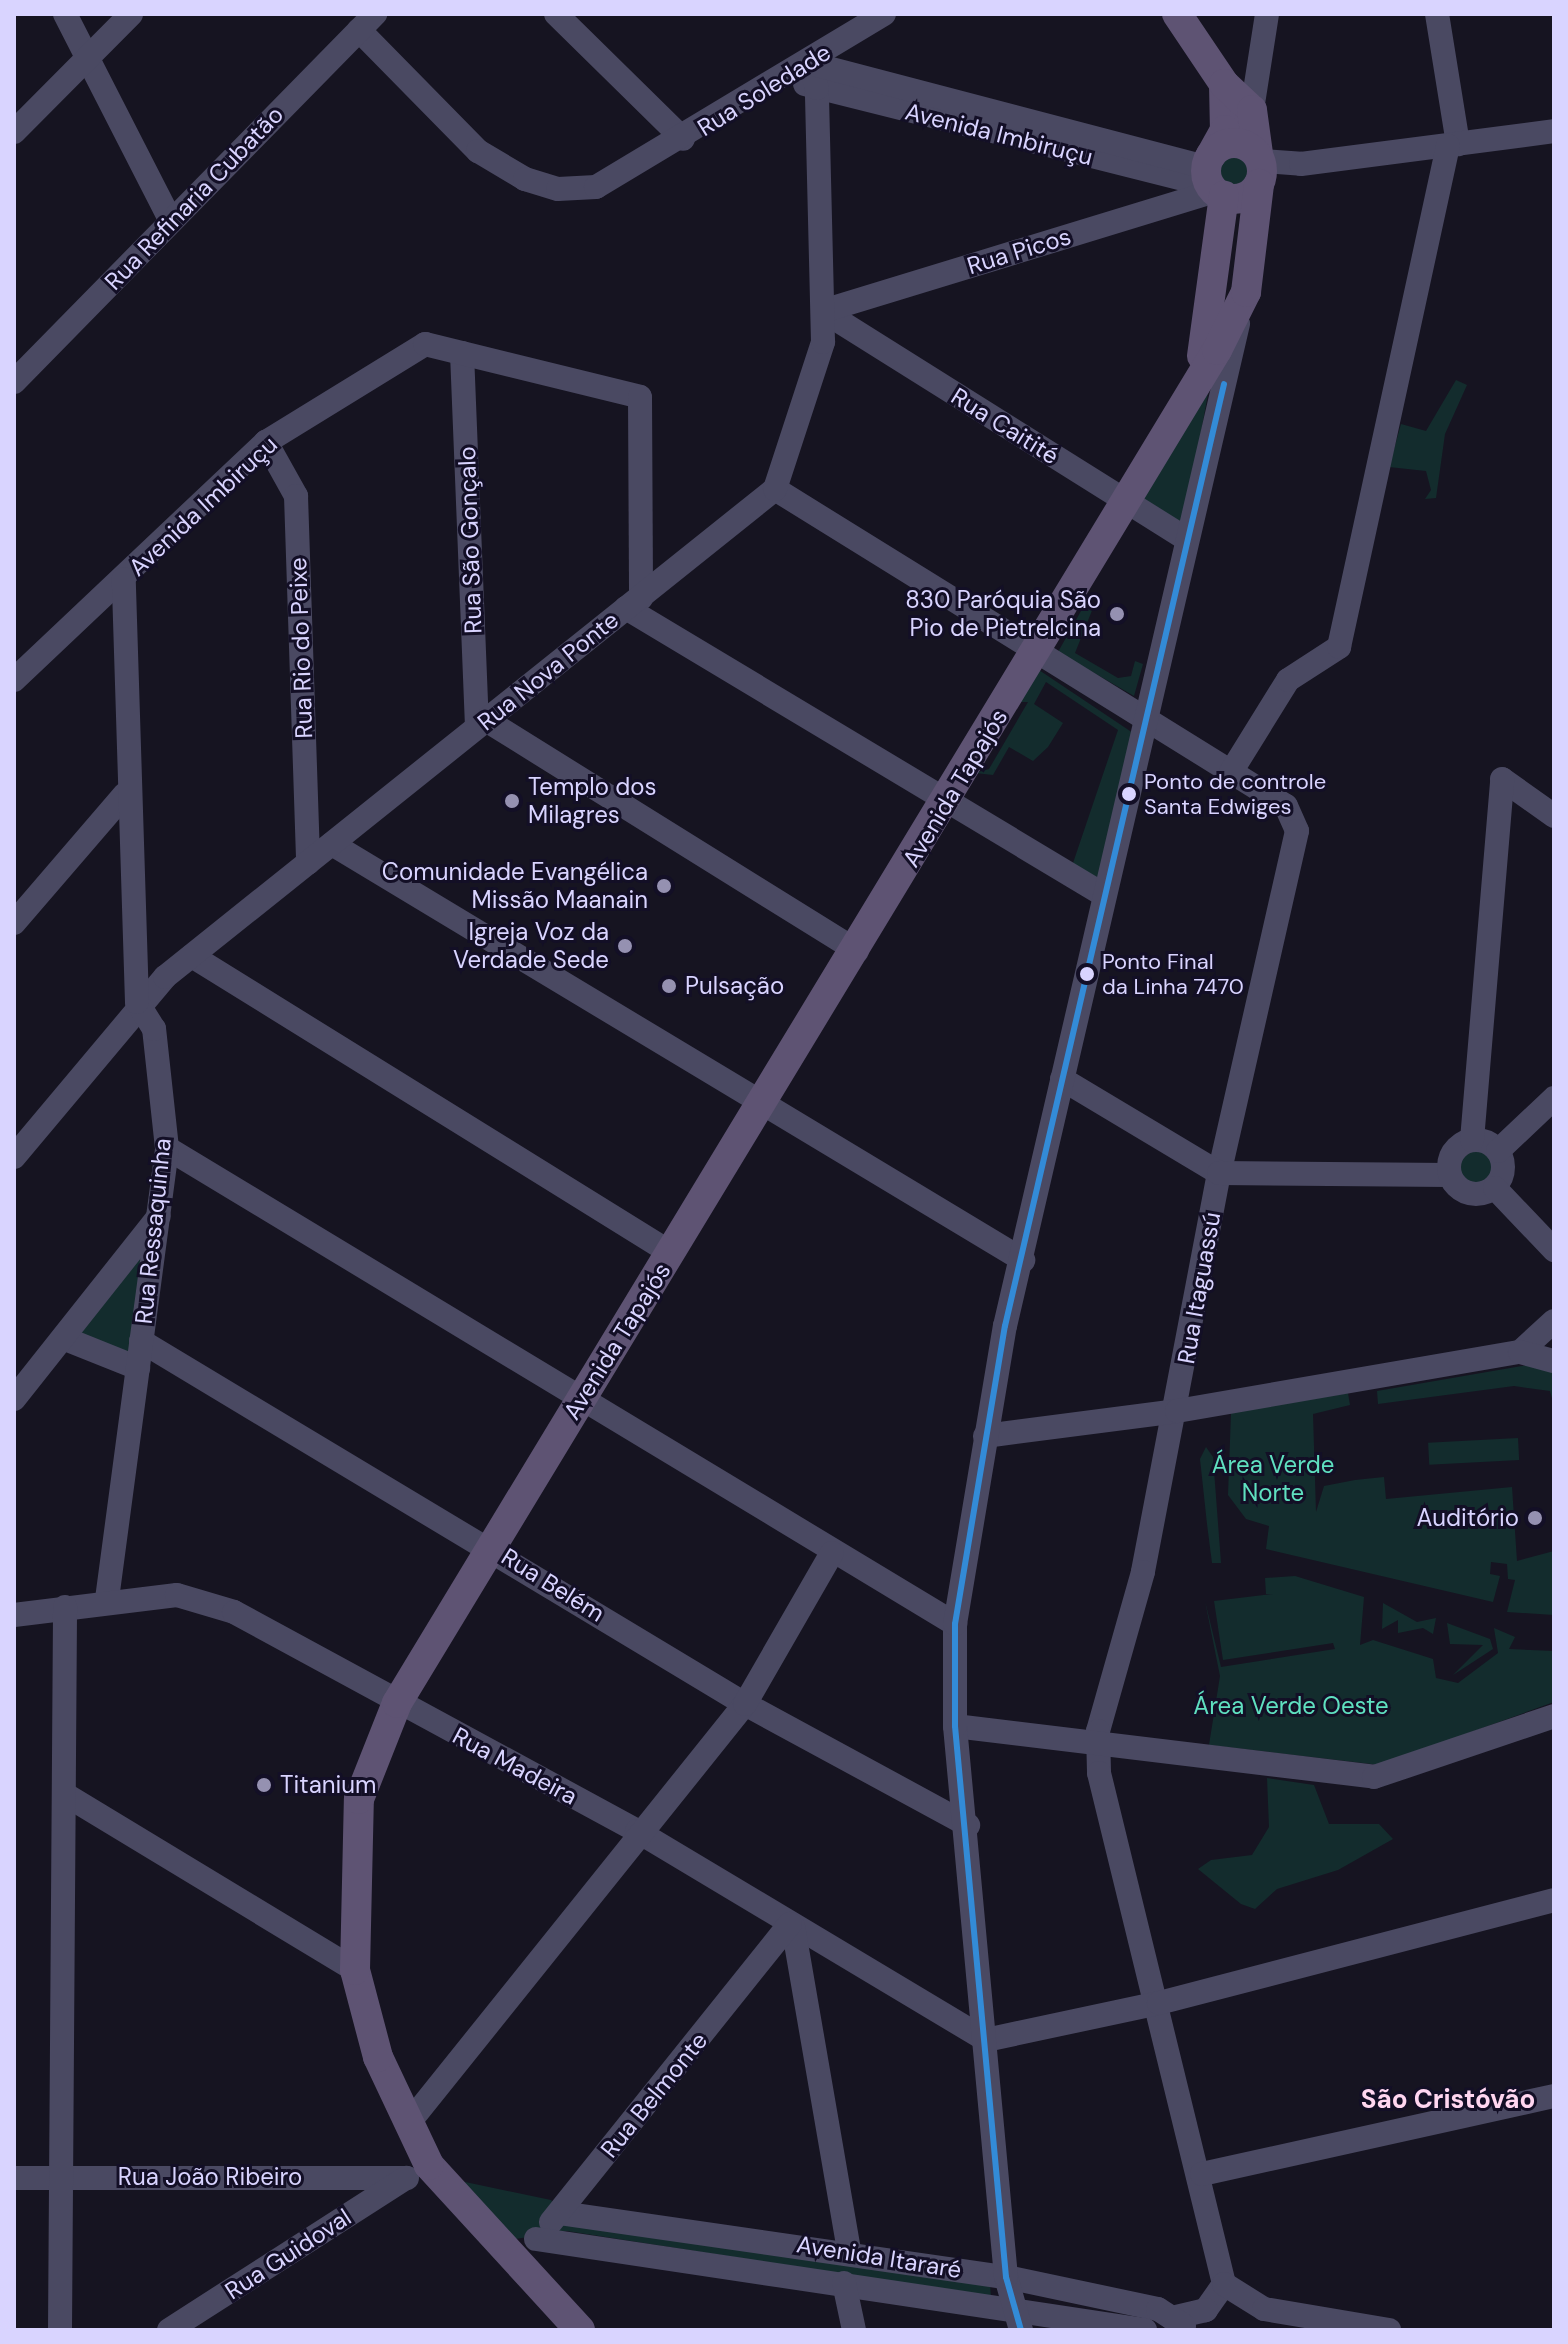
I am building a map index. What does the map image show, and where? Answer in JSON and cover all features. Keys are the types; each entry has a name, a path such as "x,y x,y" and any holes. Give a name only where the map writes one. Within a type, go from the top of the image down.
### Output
{"main road":[{"path":"1177,14 1224,84 1252,110 1260,169 1246,292"},
{"path":"1199,371 1218,278 1213,179 1225,130 1224,84"},
{"path":"1213,179 1230,144 1260,169"},
{"path":"1213,179 1244,196 1260,169"},
{"name":"Avenida Tapajós","path":"580,2330 418,2171 408,2124 378,2057 355,1970 359,1799 397,1703 945,805 1246,292"}],"street":[{"path":"65,14 171,221"},
{"path":"14,132 131,14"},
{"path":"556,14 683,139"},
{"name":"Rua Soledade","path":"367,22 478,151 525,179 558,189 596,187 788,77 884,14"},
{"path":"1252,110 1267,14"},
{"path":"809,63 817,88 823,342 775,489 1231,772 1288,680 1339,647 1453,145 1437,14"},
{"name":"Rua Refinaria Cubatão","path":"14,382 367,22"},
{"name":"Avenida Imbiruçu","path":"809,63 1213,179"},
{"name":"Avenida Imbiruçu","path":"788,77 817,88 1213,179"},
{"path":"1260,169 1554,131"},
{"name":"Rua Picos","path":"823,311 1213,179"},
{"path":"1018,2318 1006,2277 968,1825 955,1726 955,1624 985,1436 1062,1079 1246,292"},
{"path":"861,336 866,298"},
{"name":"Rua Caitité","path":"823,311 1187,539"},
{"name":"Avenida Imbiruçu","path":"14,680 266,442 425,344 640,397 633,603"},
{"name":"Rua São Gonçalo","path":"462,353 482,723"},
{"name":"Rua Rio do Peixe","path":"266,442 296,496 308,863"},
{"name":"Rua Nova Ponte","path":"14,1157 137,1002 775,489"},
{"name":"Rua Ressaquinha","path":"107,1599 167,1148 154,1029 137,1002 125,794 124,579"},
{"path":"633,603 945,805 1104,895"},
{"path":"482,723 857,951"},
{"name":"Rua Itaguassú","path":"1224,2284 1202,2174 1099,1773 1098,1744 1177,1411 1219,1173 1297,831 1286,806 1231,772"},
{"path":"1449,1175 1451,1157 1472,1140 1502,779 1554,816"},
{"path":"14,923 125,794"},
{"path":"332,844 760,1105 1023,1260"},
{"path":"192,956 671,1253"},
{"path":"1062,1079 1219,1173 1449,1175 1468,1194 1495,1188 1503,1174 1498,1151"},
{"path":"1498,1151 1554,1098"},
{"path":"1472,1140 1498,1151"},
{"path":"167,1148 580,1401 955,1624"},
{"path":"1495,1188 1554,1250"},
{"path":"14,1399 159,1215"},
{"path":"1520,1352 1554,1321"},
{"path":"63,1338 138,1368"},
{"name":"Rua Belém","path":"141,1341 490,1547 745,1704 968,1825"},
{"path":"985,1436 1177,1411 1520,1352 1554,1361"},
{"path":"408,2124 637,1831 745,1704 832,1553"},
{"name":"Rua Madeira","path":"14,1615 107,1599 177,1595 234,1612 637,1831 986,2040"},
{"path":"60,2330 65,1607"},
{"path":"955,1726 1374,1777 1554,1716"},
{"path":"66,1795 355,1970"},
{"path":"986,2040 1159,2003 1554,1900"},
{"path":"792,1925 849,2251"},
{"name":"Rua Belmonte","path":"512,2260 560,2213 792,1925"},
{"path":"1202,2174 1554,2096"},
{"name":"Rua João Ribeiro","path":"14,2178 332,2178 418,2171"},
{"name":"Rua Guidoval","path":"169,2330 418,2171"},
{"path":"332,2178 346,2196 341,2221"},
{"name":"Avenida Itararé","path":"560,2213 849,2251 1006,2277 1158,2309 1181,2324"},
{"name":"Avenida Itararé","path":"536,2239 844,2283 1018,2318 1145,2330"},
{"path":"844,2283 854,2330"},
{"path":"1181,2324 1206,2310 1224,2284 1264,2309 1389,2330"}],"green space":[{"path":"1235,148 1251,154 1257,170 1251,186 1235,192 1219,186 1213,170 1219,154"},
{"path":"1211,377 1184,526 1141,501"},
{"path":"1456,380 1467,385 1445,434 1436,498 1425,499 1431,490 1426,471 1389,467 1401,424 1426,431"},
{"path":"1086,602 1093,608 1075,653 1118,678 1131,676 1135,661 1143,664 1134,696 1058,652"},
{"path":"1036,668 1136,735 1102,879 1090,880 1073,863 1118,730 1046,682 1034,704 1063,723 1048,747 1033,761 1009,747 993,775 975,773 989,769 1028,702 1016,702"},
{"path":"1476,1144 1493,1151 1500,1168 1493,1185 1476,1192 1459,1185 1452,1168 1459,1151"},
{"path":"156,1223 136,1364 69,1338"},
{"path":"1527,1365 1554,1372 1554,1406 1550,1391 1514,1386 1378,1404 1377,1391"},
{"name":"Área Verde Norte","path":"1348,1393 1350,1405 1313,1414 1316,1512 1324,1486 1355,1480 1384,1477 1386,1499 1512,1487 1517,1561 1554,1551 1554,1615 1507,1612 1515,1580 1508,1579 1507,1564 1491,1562 1490,1574 1500,1576 1493,1602 1266,1549 1269,1526 1246,1519 1228,1495 1231,1413"},
{"path":"1518,1438 1519,1460 1429,1465 1428,1443"},
{"path":"1206,1447 1213,1457 1221,1563 1212,1563 1200,1459"},
{"name":"Área Verde Oeste","path":"1295,1576 1364,1597 1360,1645 1373,1640 1433,1659 1436,1678 1458,1683 1498,1653 1494,1628 1515,1637 1509,1649 1554,1651 1554,1702 1380,1765 1209,1745 1220,1676 1205,1601 1221,1667 1335,1649 1333,1643 1223,1660 1214,1601 1273,1594 1266,1594 1265,1578"},
{"path":"1383,1603 1417,1622 1436,1618 1433,1634 1423,1628 1398,1633 1398,1620 1382,1629"},
{"path":"1447,1623 1490,1639 1493,1649 1453,1675 1483,1645 1450,1644"},
{"path":"1267,1778 1314,1785 1329,1824 1379,1824 1393,1839 1338,1870 1277,1889 1255,1909 1241,1904 1198,1869 1211,1860 1252,1855 1269,1827"},
{"path":"451,2179 551,2200 572,2221 990,2284 991,2297 567,2231 509,2240"}],"transit line":[{"path":"1021,2330 1006,2277 955,1726 955,1624 1005,1326 1224,384"}],"place":[{"name":"830 Paróquia São Pio de Pietrelcina","path":"1117,614"},
{"name":"Ponto de controle Santa Edwiges","path":"1129,794"},
{"name":"Templo dos Milagres","path":"512,801"},
{"name":"Comunidade Evangélica Missão Maanain","path":"664,886"},
{"name":"Igreja Voz da Verdade Sede","path":"625,946"},
{"name":"Ponto Final da Linha 7470","path":"1087,974"},
{"name":"Pulsação","path":"669,986"},
{"name":"Auditório","path":"1535,1518"},
{"name":"Titanium","path":"264,1785"}],"district":[{"name":"São Cristóvão","path":"1448,2100"}]}
